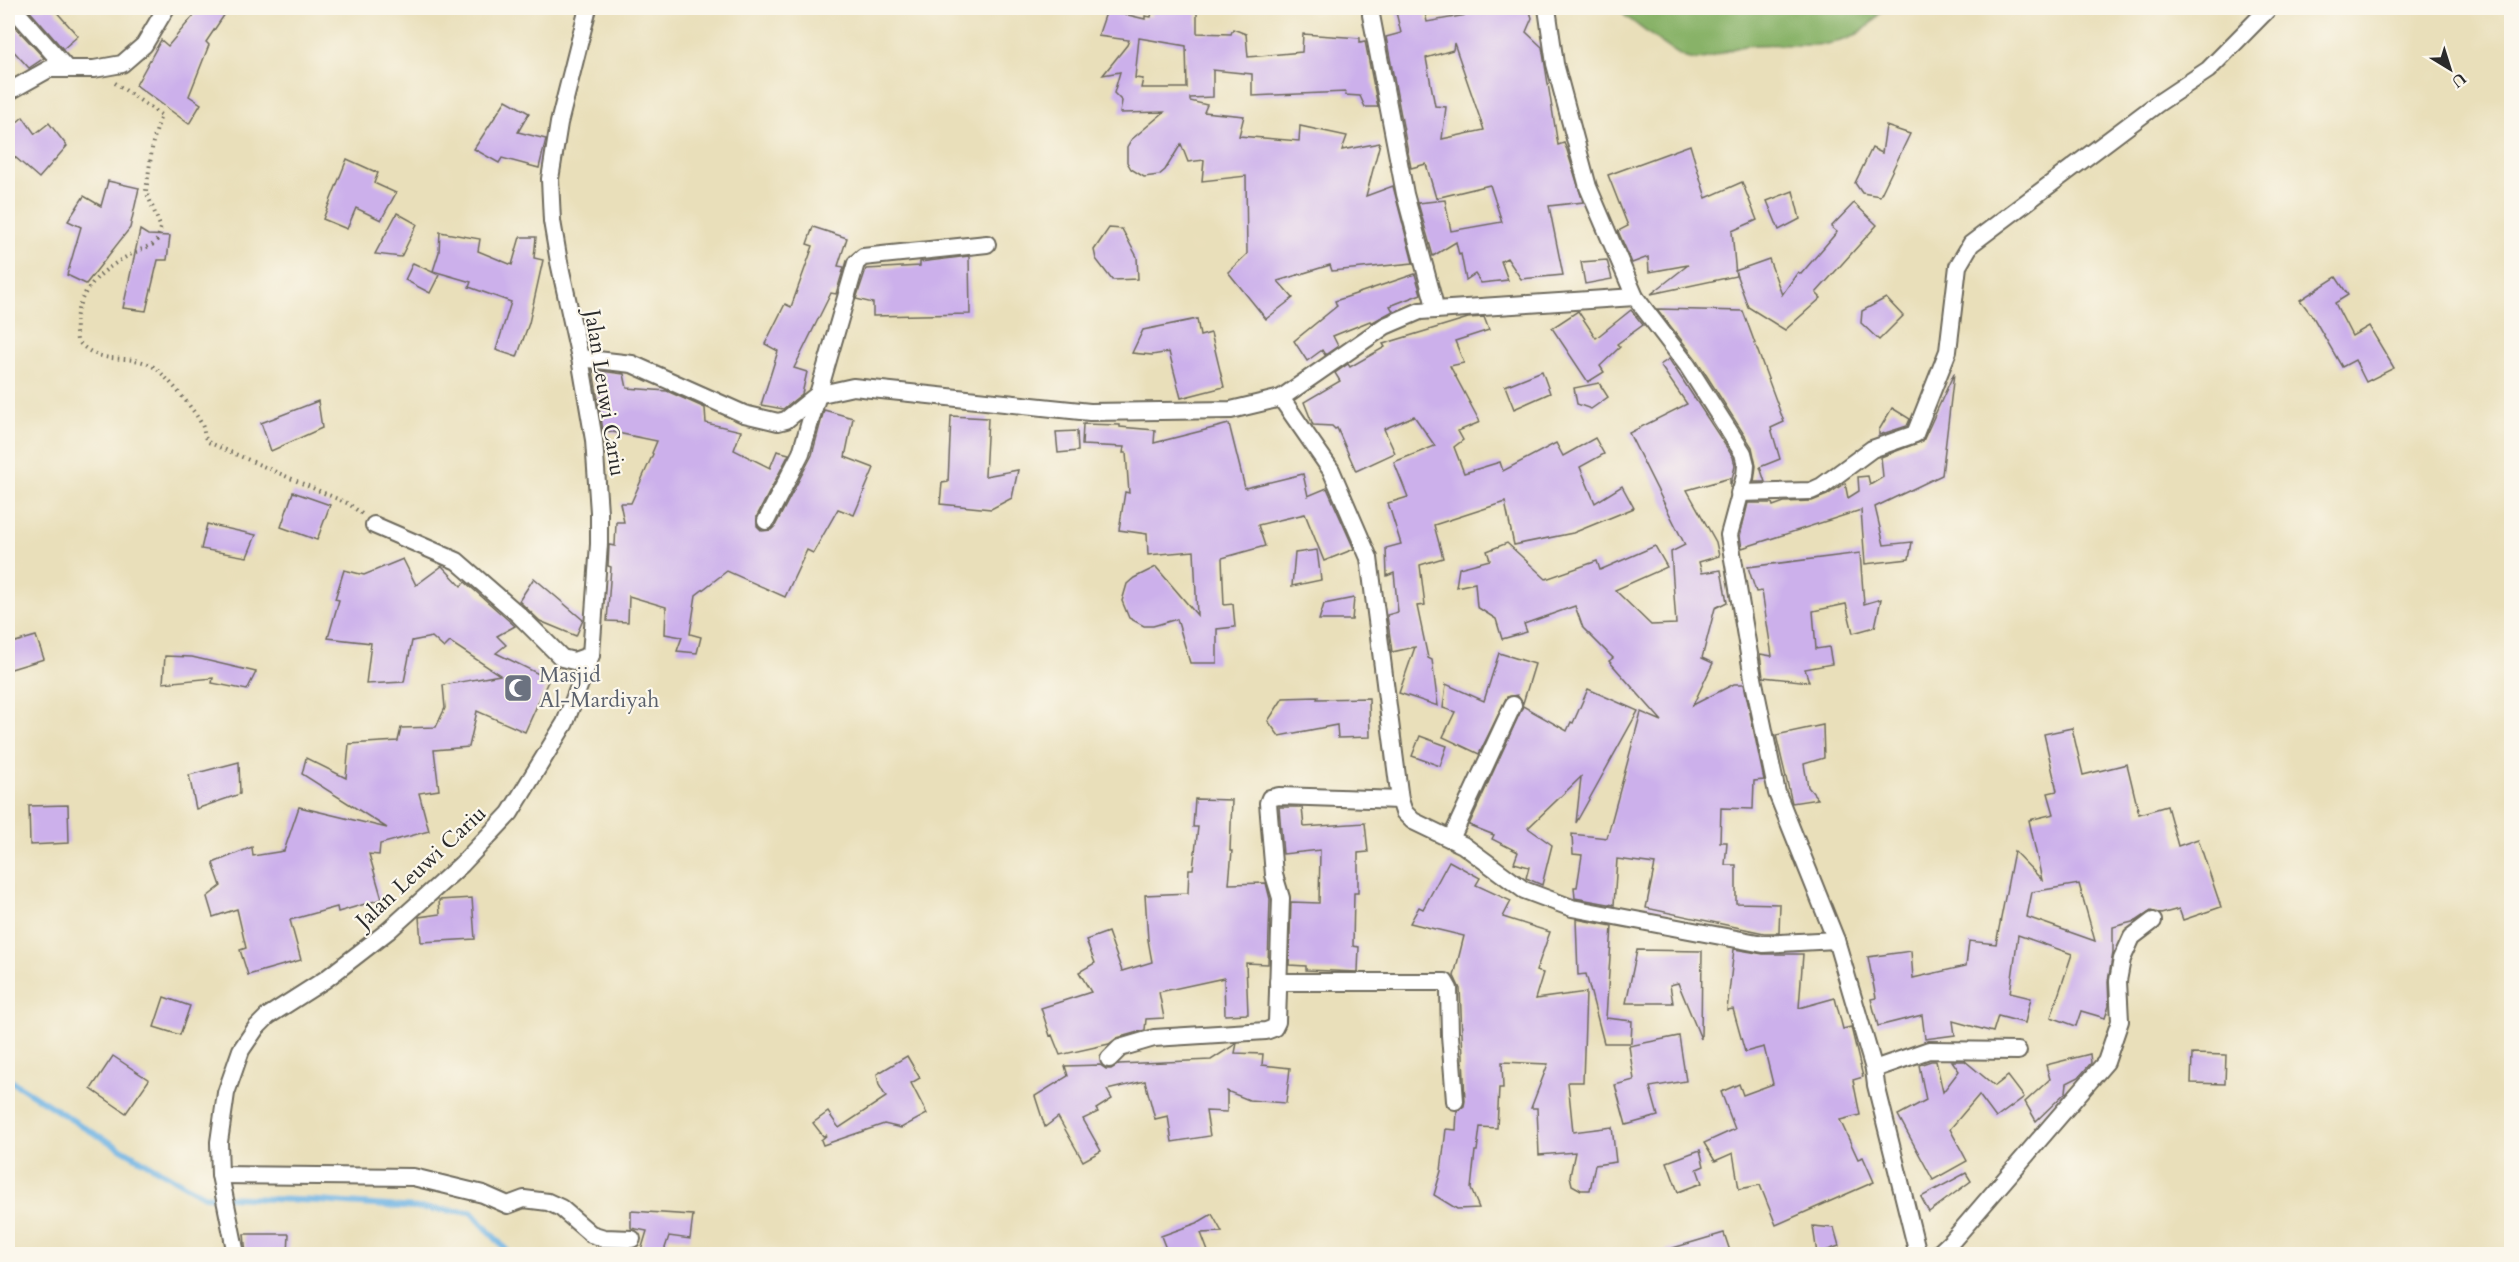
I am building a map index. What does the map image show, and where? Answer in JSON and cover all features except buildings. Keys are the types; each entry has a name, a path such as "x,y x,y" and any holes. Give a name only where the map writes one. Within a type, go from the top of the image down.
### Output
{"street":[{"path":"13,8 67,69"},
{"path":"8,92 39,73 57,68 94,69 122,64 144,45 166,8"},
{"name":"Jalan Leuwi Cariu","path":"236,1254 222,1183 219,1142 226,1093 241,1050 252,1033 268,1016 326,979 388,931 462,864 510,813 565,723 591,655 595,621 599,512 594,440 580,358 557,252 550,179 559,123 588,8"},
{"path":"1547,8 1555,64 1588,187 1635,297 1687,365 1743,453 1746,465 1729,535 1753,678 1777,793 1836,940 1874,1069 1918,1254"},
{"path":"1740,493 1811,491 1872,449 1915,434 1948,351 1956,277 1963,255 1971,244 2129,125 2208,70 2269,8"},
{"path":"1371,15 1405,194 1436,310"},
{"path":"766,521 801,453 856,263 863,257 987,244"},
{"path":"580,358 632,364 744,414 778,422 786,420 817,395 853,387 1090,412 1231,410 1281,398 1385,326 1420,311 1635,297"},
{"path":"1281,398 1331,470 1369,558 1400,800 1404,812 1413,821 1463,845 1524,890 1572,908 1763,944 1836,940"},
{"path":"374,525 457,561 519,615 562,657 574,661 591,655"},
{"path":"1451,839 1513,705"},
{"path":"1109,1059 1120,1048 1154,1038 1266,1031 1274,1028 1277,1022 1281,898 1274,875 1268,803 1270,798 1279,796 1400,800"},
{"path":"1938,1254 2106,1062 2120,1021 2118,981 2122,959 2132,937 2153,921"},
{"path":"1278,982 1445,982 1449,989 1455,1101"},
{"path":"1874,1069 1929,1050 2018,1051"},
{"path":"222,1183 424,1178 483,1194 508,1205 524,1198 548,1202 561,1208 591,1234 604,1238 632,1239"}],"path":[{"path":"94,69 161,115 153,142 146,191 161,228 157,240 152,245 112,264 100,273 90,286 76,317 77,340 91,352 115,360 132,360 153,366 163,373 200,421 208,442 349,504 374,525"}],"green space":[{"path":"1619,8 1883,8 1869,25 1853,36 1835,42 1817,45 1739,47 1706,58 1693,59 1680,55 1665,45 1625,16"}],"waterway":[{"path":"8,1079 85,1128 204,1196 319,1201 471,1212 510,1254"}],"place":[{"name":"Masjid Al-Mardiyah","path":"518,688"}]}
